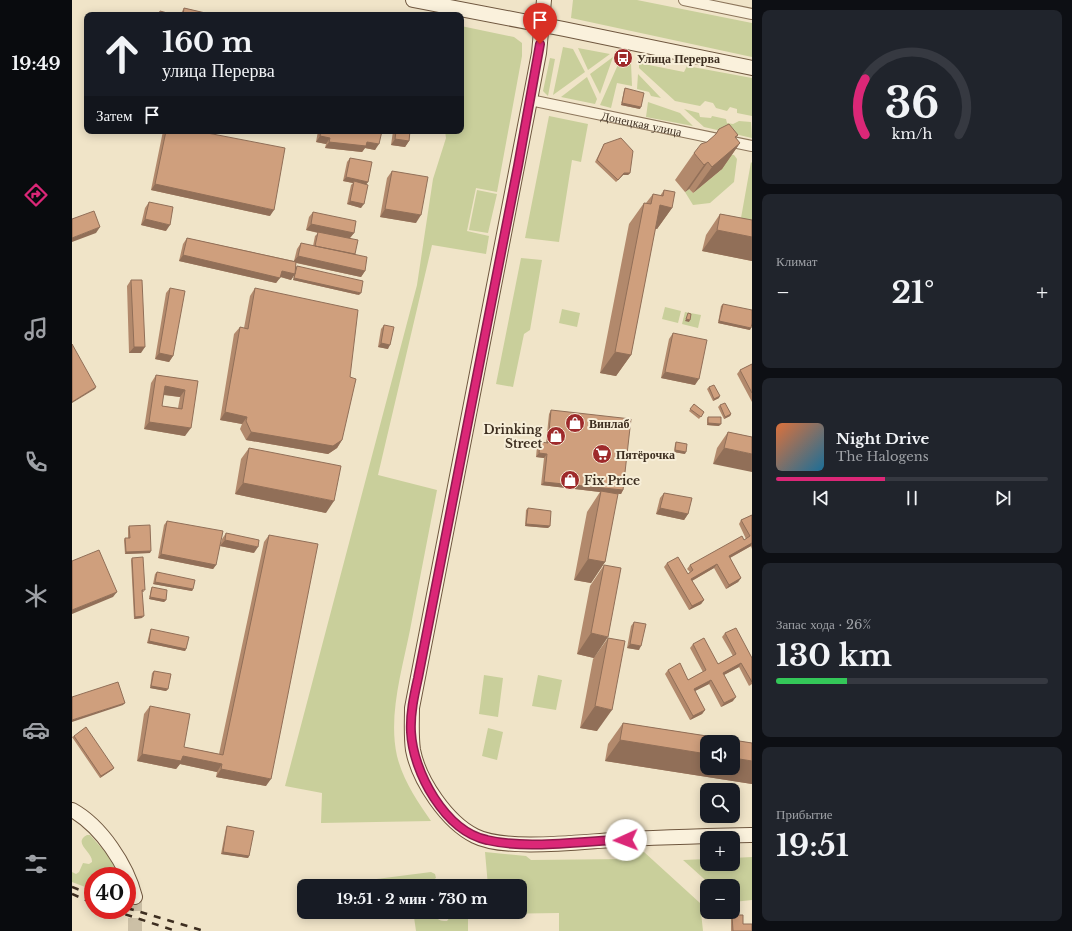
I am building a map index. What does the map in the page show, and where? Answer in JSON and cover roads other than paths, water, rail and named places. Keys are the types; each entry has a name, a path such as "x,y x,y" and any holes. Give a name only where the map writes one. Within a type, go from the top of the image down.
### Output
{"street":[{"path":"413,0 541,24 752,68"},
{"path":"544,0 539,53 412,708 411,732 414,752 423,776 444,812 462,828 476,837 488,841 516,844 566,843 752,835"},
{"path":"684,0 752,14"},
{"name":"Донецкая улица","path":"530,100 752,146"},
{"path":"72,810 82,815 104,838 122,867"}],"tunnel":[{"path":"135,919 135,931"}],"railway":[{"path":"72,887 84,892"},
{"path":"72,894 84,899"},
{"path":"136,911 204,931"},
{"path":"136,918 176,931"}],"place":[{"name":"Улица Перерва","path":"623,58"},
{"name":"Винлаб","path":"575,423"},
{"name":"Drinking Street","path":"556,436"},
{"name":"Пятёрочка","path":"602,454"},
{"name":"Fix Price","path":"570,480"}]}
